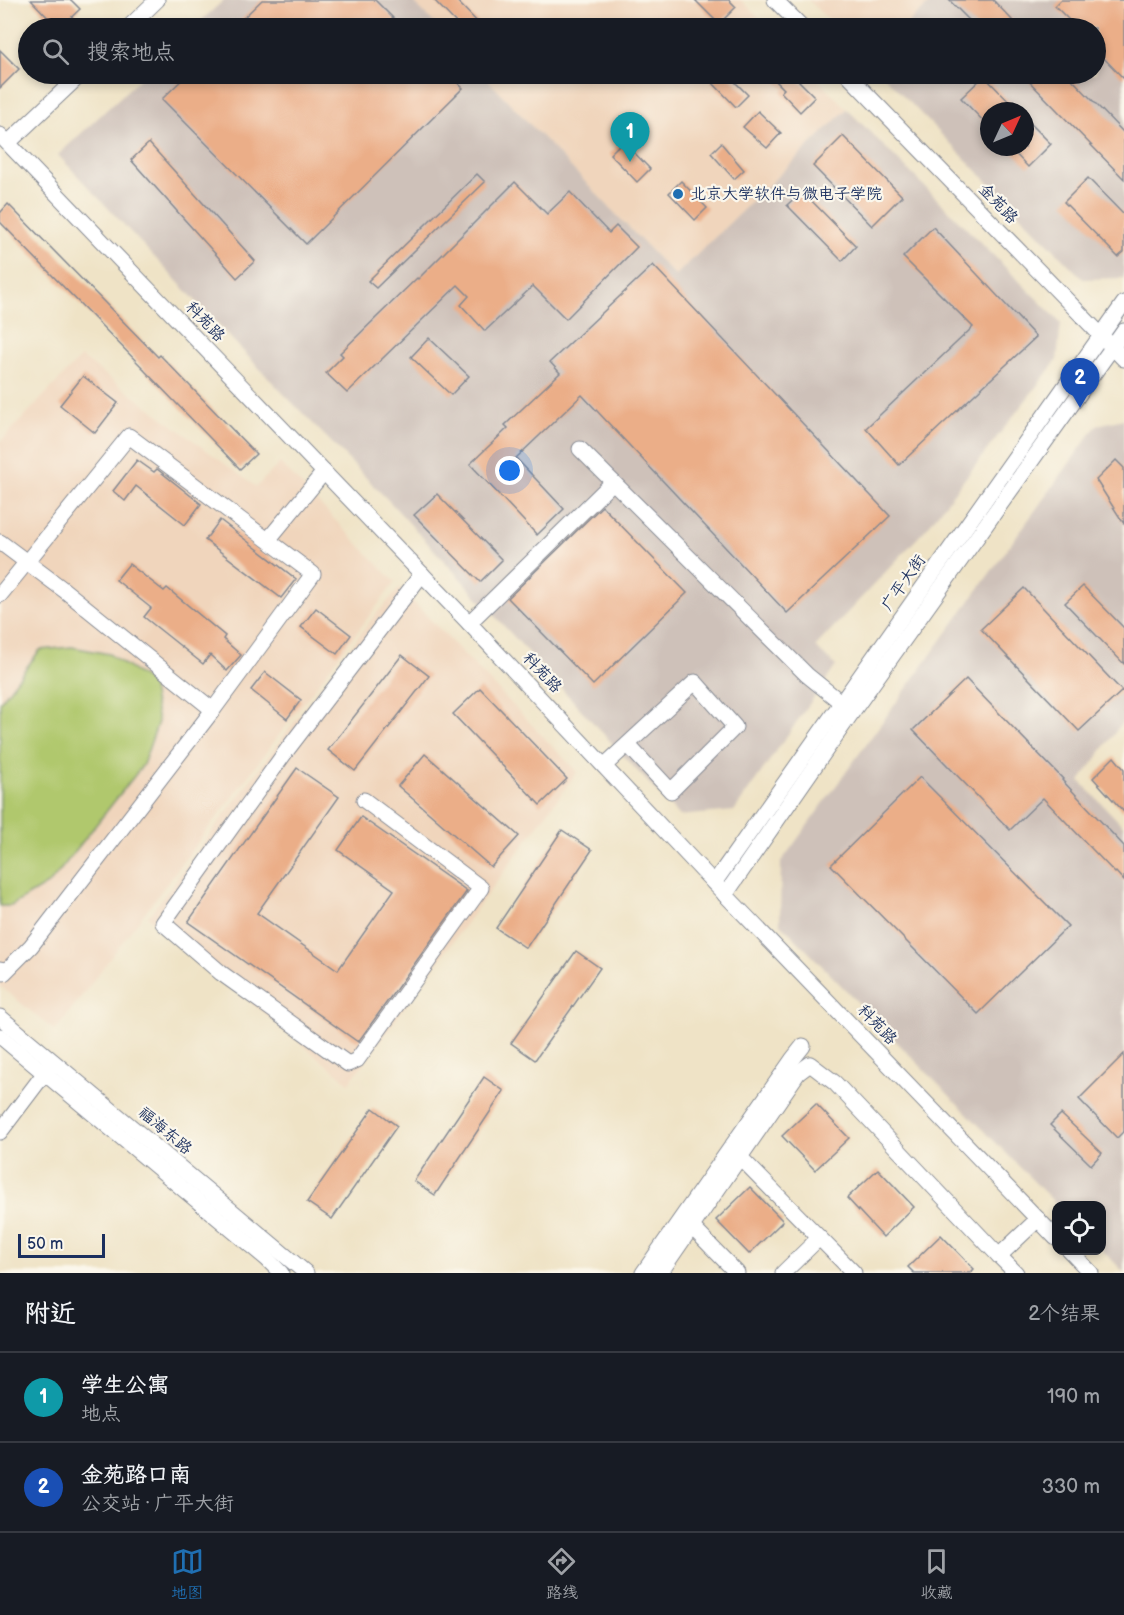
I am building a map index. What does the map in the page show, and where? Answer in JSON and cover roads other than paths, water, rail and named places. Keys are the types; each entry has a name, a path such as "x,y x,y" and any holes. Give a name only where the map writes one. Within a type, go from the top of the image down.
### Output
{"street":[{"path":"138,18 157,0"},
{"path":"775,0 793,18"},
{"path":"4,139 69,84"},
{"name":"金苑路","path":"857,84 1124,359"},
{"name":"科苑路","path":"4,139 469,622 725,895 1052,1234"},
{"name":"广平大街","path":"725,895 847,707 1124,303"},
{"name":"广平大街","path":"714,883 847,707 1124,331"},
{"path":"0,595 129,436 313,574 213,710 31,946 4,973 0,969"},
{"path":"580,449 807,675 847,707"},
{"path":"268,540 324,472"},
{"path":"469,622 613,482"},
{"path":"0,542 64,590 213,710"},
{"path":"364,800 481,888 357,1060 348,1064 221,973 163,923 287,750 422,574"},
{"path":"604,766 695,682 735,727 671,791 628,745"},
{"name":"福海东路","path":"0,1017 49,1068 281,1273"},
{"name":"福海东路","path":"0,1036 49,1068 306,1273"},
{"path":"643,1273 803,1046"},
{"path":"660,1273 798,1073 810,1064 835,1083 1016,1273"},
{"path":"0,1132 49,1068"},
{"path":"740,1157 854,1273"},
{"path":"999,1256 1038,1219"},
{"path":"692,1227 737,1273"},
{"path":"783,1273 819,1238"},
{"path":"1073,1255 1091,1273"}],"place":[{"name":"学生公寓","path":"630,162"},
{"name":"北京大学软件与微电子学院","path":"678,194"},
{"name":"金苑路口南","path":"1080,408"}]}
